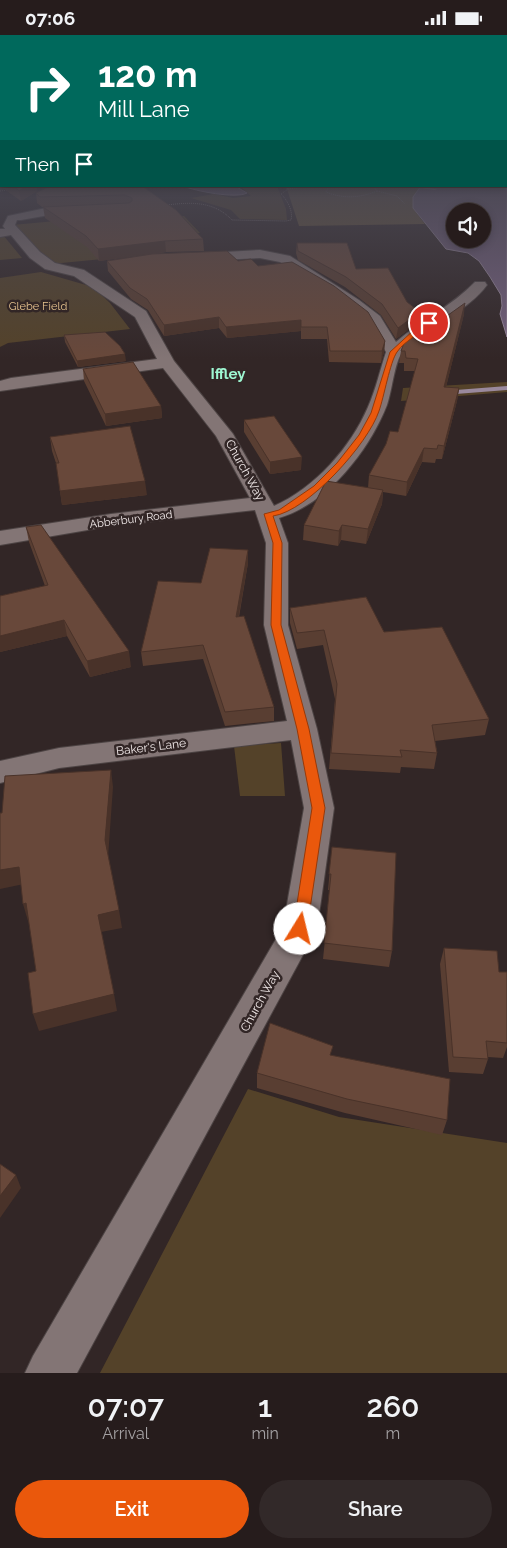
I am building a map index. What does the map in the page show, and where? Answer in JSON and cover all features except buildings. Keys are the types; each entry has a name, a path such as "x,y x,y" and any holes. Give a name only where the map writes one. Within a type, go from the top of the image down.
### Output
{"street":[{"name":"Church Way","path":"16,233 35,255 50,266 88,270 141,314 167,363 224,434 266,508 277,543 276,625 303,729 319,808 300,929 50,1373"},
{"path":"175,258 260,254 285,259 339,292 375,319 394,352 417,331 468,298 480,285"},
{"name":"Abberbury Road","path":"0,538 111,521 266,508 282,512 317,488 340,465 362,436 375,413 394,352"},
{"path":"0,386 167,363"},
{"name":"Baker's Lane","path":"0,772 59,758 303,729"}],"green space":[{"path":"20,233 194,233 174,235 113,258 51,264"},
{"path":"0,235 3,235 22,258 0,260"},
{"name":"Glebe Field","path":"41,272 93,287 110,303 130,329 8,343 0,347 0,278"},
{"path":"507,382 507,392 401,401 403,388"},
{"path":"281,743 285,796 240,796 234,746"},
{"path":"248,1089 339,1117 507,1143 507,1373 100,1373"}],"shaded area":[{"path":"433,233 446,233 446,248 491,248 491,233 507,233 507,337 500,314 502,306 501,295 479,261 468,253 446,249"}],"waterway":[{"path":"443,393 507,388"}],"district":[{"name":"Iffley","path":"228,374"}],"route":[{"path":"300,929 319,808 303,729 276,625 277,543 268,514 282,512 317,488 340,465 362,436 375,413 394,352 429,323"}]}
